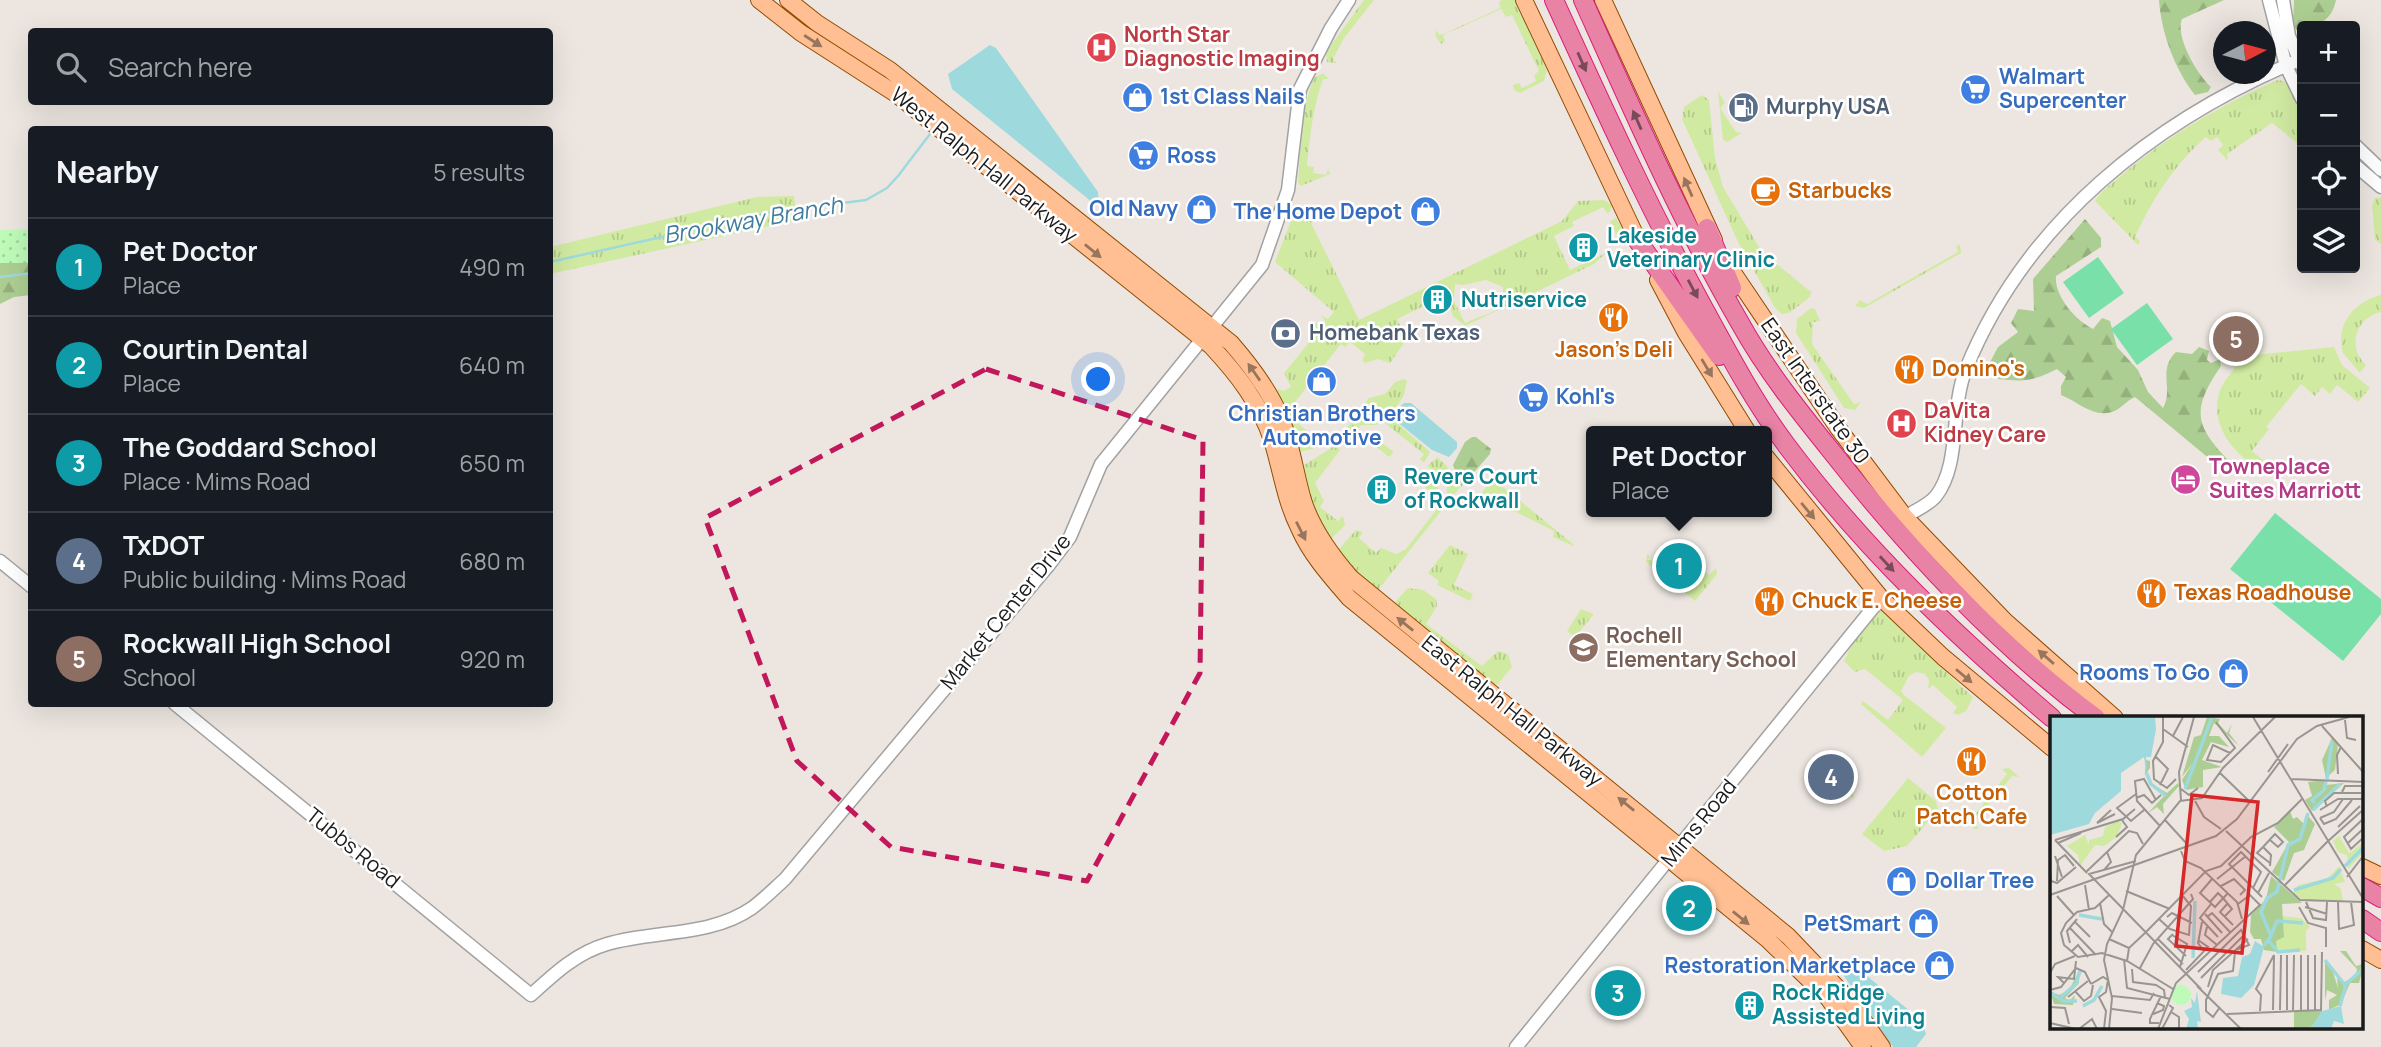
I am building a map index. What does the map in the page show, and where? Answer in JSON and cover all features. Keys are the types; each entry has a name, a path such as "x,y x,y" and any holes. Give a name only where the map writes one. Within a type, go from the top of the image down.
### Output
{"highway":[{"path":"1554,0 1614,130 1713,325 1752,394 1829,500"},
{"path":"1583,0 1659,168 1741,325 1783,391 1898,534 2045,681 2093,716"},
{"path":"1707,228 1737,300 1759,341 1856,476 1907,534 1927,564"},
{"path":"1638,241 1767,426"},
{"path":"1772,433 1930,611 2050,716"},
{"path":"2364,888 2381,898"},
{"path":"2364,914 2381,923"},
{"path":"2364,920 2381,932"}],"main road":[{"name":"West Ralph Hall Parkway","path":"759,0 801,33 896,94 1206,333"},
{"name":"West Ralph Hall Parkway","path":"788,0 817,23 890,70 1206,333"},
{"path":"1524,0 1638,241 1686,333 1744,426"},
{"name":"East Interstate 30","path":"1603,0 1707,228 1749,299 1838,428 1905,517 2005,621 2114,716"},
{"name":"East Ralph Hall Parkway","path":"1206,333 1246,361 1276,409 1291,451 1304,503 1316,530 1351,578 1674,853 1828,998 1863,1047"},
{"path":"1772,464 1881,598 1943,657 2050,746"},
{"name":"East Ralph Hall Parkway","path":"1674,853 1788,936 1823,970 1882,1047"},
{"path":"2364,868 2381,876"},
{"path":"2364,950 2381,960"}],"street":[{"name":"Market Center Drive","path":"531,995 560,968 606,944 719,923 751,909 785,880 1048,566 1070,537 1101,464 1262,265 1288,190 1300,89 1331,28 1349,0"},
{"path":"2269,0 2286,66 2297,89"},
{"path":"2283,0 2289,36 2297,54"},
{"path":"1905,517 1935,498 1953,447 1955,407 1965,371 2014,278 2056,225 2095,186 2165,130 2286,66 2297,64"},
{"path":"2357,147 2381,170"},
{"path":"2360,169 2381,187"},
{"path":"0,561 28,584"},
{"name":"Mims Road","path":"1516,1047 1881,598"},
{"name":"Tubbs Road","path":"179,707 531,995"}],"highlighted area":[{"path":"986,369 1203,440 1200,673 1087,881 891,847 797,761 705,518"}],"green space":[{"path":"1364,0 1374,0 1344,38 1333,59 1336,63 1327,62 1326,52"},
{"path":"1517,0 1547,70 1544,81 1520,93 1514,90 1513,85 1519,83 1522,88 1536,81 1534,75 1539,71 1512,15 1506,17 1501,9 1443,35 1445,41 1441,44 1435,35 1437,30 1439,35 1446,33 1500,8 1499,2"},
{"path":"2159,0 2224,0 2182,19 2184,45 2211,87 2208,92 2195,95 2181,74 2166,38"},
{"path":"2294,0 2336,0 2332,12 2323,21 2297,21 2297,31 2293,23"},
{"path":"1323,73 1329,79 1323,79 1317,100 1307,166 1314,167 1313,173 1326,175 1328,169 1330,174 1301,186 1298,183 1306,103 1314,78"},
{"path":"2276,81 2287,83 2297,95 2297,143 2272,123 2227,154 2228,161 2218,150 2223,145 2217,137 2211,141 2206,137 2174,171 2157,196 2135,237 2140,241 2138,245 2095,201 2140,160 2177,134 2216,110 2270,84 2276,84"},
{"path":"1718,91 1725,103 1720,108 1736,132 1742,133 1727,142 1723,140"},
{"path":"1702,95 1709,100 1715,158 1723,187 1762,252 1811,292 1810,297 1789,313 1782,314 1775,308 1738,242 1682,119 1684,107"},
{"path":"794,196 797,220 553,273 553,246 757,197"},
{"path":"2381,197 2381,244 2375,240 2372,205 2375,198"},
{"path":"1604,200 1612,205 1610,212 1607,213 1603,207 1572,222 1574,226 1554,236 1570,270 1606,253 1594,264 1465,326 1453,316 1444,289 1426,298 1428,304 1397,319 1407,339 1390,363 1378,359 1365,363 1362,360 1365,354 1350,342 1345,347 1341,344 1291,407 1295,410 1292,419 1315,437 1324,432 1324,437 1313,449 1298,452 1275,394 1278,389 1284,391 1291,387 1284,373 1312,339 1315,323 1321,326 1325,321 1321,315 1328,319 1334,312 1275,262 1297,205 1308,210 1316,220 1311,223 1359,320 1562,221 1578,201","holes":["1486,280 1503,287 1503,304 1499,308 1465,323 1454,301 1455,284 1464,285"]},
{"path":"1616,218 1628,237 1621,244 1610,221"},
{"path":"2085,219 2101,238 2101,247 2056,276 2062,299 2073,314 2093,329 2102,318 2110,321 2117,347 2138,370 2148,392 2163,408 2167,394 2166,373 2170,359 2176,352 2192,354 2199,347 2209,351 2207,360 2211,363 2220,359 2221,366 2211,381 2201,406 2201,417 2210,438 2231,463 2223,470 2135,397 2115,411 2099,413 2061,395 2061,386 2066,377 2057,369 2028,380 2015,380 1998,379 1988,366 1998,347 2018,332 2011,323 2018,309 2034,311 2033,279"},
{"path":"28,229 28,263 0,263 0,230"},
{"path":"1960,244 1961,253 1864,308 1855,306 1860,300 1867,304 1958,252 1956,247"},
{"path":"2098,257 2124,293 2089,318 2063,282"},
{"path":"28,262 28,295 14,297 0,304 0,263"},
{"path":"2381,295 2381,312 2365,320 2357,334 2357,350 2366,365 2360,373 2343,353 2341,342 2344,324 2355,309"},
{"path":"2147,303 2173,339 2137,365 2111,329"},
{"path":"1811,308 1815,309 1820,321 1813,322 1812,344 1854,404 1861,402 1855,410 1844,408 1796,333 1797,319"},
{"path":"2334,347 2342,365 2370,388 2358,402 2337,385 2330,394 2322,387 2315,396 2301,384 2266,427 2269,429 2252,451 2264,461 2261,469 2250,463 2232,446 2220,424 2217,413 2223,384 2244,356"},
{"path":"1404,379 1407,381 1404,395 1390,417 1430,452 1424,463 1420,459 1424,454 1381,420 1377,425 1361,425 1348,439 1342,435 1369,398 1385,394 1395,382"},
{"path":"1368,433 1394,452 1389,457 1364,437"},
{"path":"1476,437 1491,449 1490,454 1461,487 1453,465 1465,442"},
{"path":"1336,445 1340,450 1315,483 1324,501 1320,507 1338,521 1343,516 1345,525 1331,539 1317,522 1301,467"},
{"path":"1437,457 1446,465 1460,487 1375,594 1360,581 1338,550 1356,530 1363,532 1359,538 1376,553 1381,548 1396,554 1406,549 1447,496 1447,485 1441,477 1447,476 1446,472 1435,472 1427,466"},
{"path":"1420,472 1438,487 1437,497 1415,479"},
{"path":"1497,482 1573,546 1553,537 1554,531 1494,501 1489,506 1482,493 1488,484"},
{"path":"2275,513 2381,599 2381,614 2343,661 2230,569"},
{"path":"1450,545 1468,554 1454,585 1473,594 1470,601 1437,585 1439,581 1428,573"},
{"path":"1647,554 1650,557 1647,560 1652,560 1689,590 1705,572 1709,575 1716,568 1717,574 1695,601 1646,562"},
{"path":"1408,588 1423,590 1436,599 1437,606 1426,624 1482,666 1498,651 1508,654 1512,667 1498,684 1494,685 1396,606 1396,601"},
{"path":"1581,609 1594,614 1575,637 1567,631"},
{"path":"1878,609 1900,620 1930,657 1973,697 1966,711 1958,715 1953,713 1957,707 1933,685 1928,689 1929,680 1925,674 1916,672 1909,676 1901,691 1946,728 1922,757 1861,704 1863,701 1888,720 1903,700 1865,669 1855,672 1844,661 1864,618"},
{"path":"1827,767 1852,788 1854,799 1823,772"},
{"path":"2009,768 2019,777 2012,776 2000,791 2004,796 1998,793 1974,823 1979,828 1975,829 1967,823 1966,814 1972,818 2007,774 2002,769"},
{"path":"1908,778 1936,801 1938,810 1907,846 1884,851 1862,834"}],"water":[{"path":"990,45 996,48 1098,192 1099,202 1092,202 952,89 948,74"},
{"path":"1404,403 1411,403 1457,442 1457,448 1449,457 1432,450 1396,421 1396,411"},
{"path":"1856,967 1921,1020 1926,1034 1916,1047 1893,1047 1844,976 1845,971"}],"waterway":[{"name":"Brookway Branch","path":"553,261 773,212 866,200 887,188 930,134"},
{"name":"Brookway Branch","path":"0,277 28,274"}],"place":[{"name":"North Star Diagnostic Imaging","path":"1101,47"},
{"name":"Walmart Supercenter","path":"1976,89"},
{"name":"1st Class Nails","path":"1137,97"},
{"name":"Murphy USA","path":"1743,107"},
{"name":"Ross","path":"1144,156"},
{"name":"Starbucks","path":"1765,191"},
{"name":"Old Navy","path":"1201,209"},
{"name":"The Home Depot","path":"1425,212"},
{"name":"Lakeside Veterinary Clinic","path":"1584,248"},
{"name":"Nutriservice","path":"1438,300"},
{"name":"Jason's Deli","path":"1614,318"},
{"name":"Homebank Texas","path":"1286,333"},
{"name":"Rockwall High School","path":"2236,339"},
{"name":"Domino's","path":"1909,369"},
{"name":"Christian Brothers Automotive","path":"1322,382"},
{"name":"Kohl's","path":"1533,397"},
{"name":"DaVita Kidney Care","path":"1901,423"},
{"name":"Towneplace Suites Marriott","path":"2186,479"},
{"name":"Revere Court of Rockwall","path":"1381,489"},
{"name":"Pet Doctor","path":"1679,566"},
{"name":"Texas Roadhouse","path":"2151,593"},
{"name":"Chuck E. Cheese","path":"1769,601"},
{"name":"Rochell Elementary School","path":"1583,648"},
{"name":"Rooms To Go","path":"2233,673"},
{"name":"Cotton Patch Cafe","path":"1972,761"},
{"name":"TxDOT","path":"1831,777"},
{"name":"Dollar Tree","path":"1902,881"},
{"name":"Courtin Dental","path":"1689,908"},
{"name":"PetSmart","path":"1924,924"},
{"name":"Restoration Marketplace","path":"1939,966"},
{"name":"The Goddard School","path":"1618,993"},
{"name":"Rock Ridge Assisted Living","path":"1749,1005"}]}
